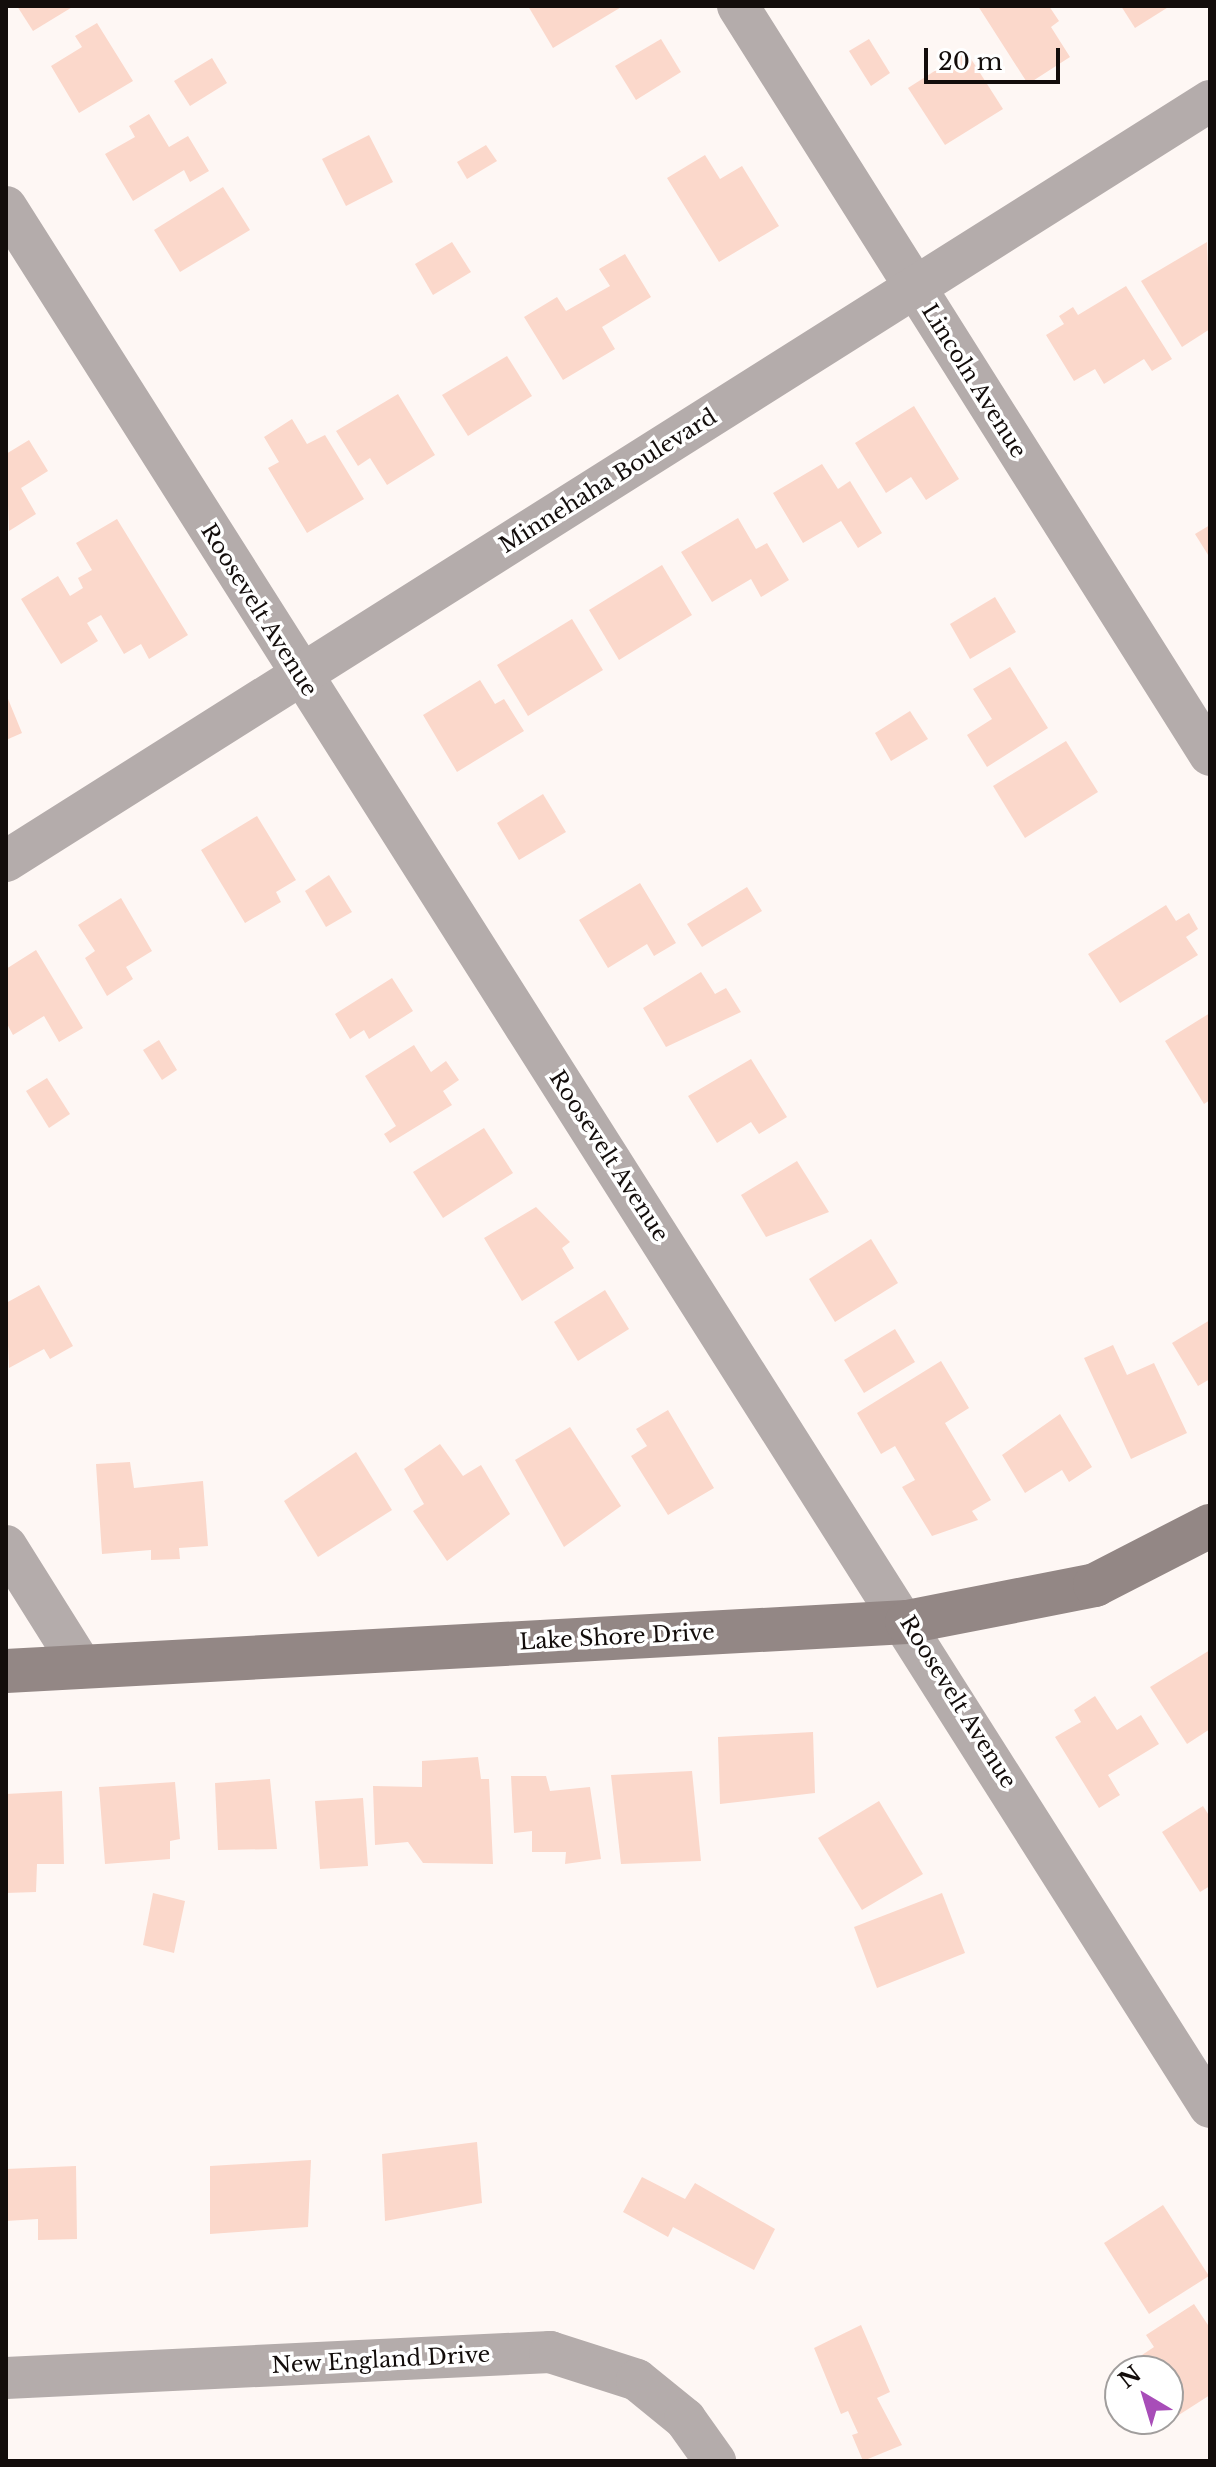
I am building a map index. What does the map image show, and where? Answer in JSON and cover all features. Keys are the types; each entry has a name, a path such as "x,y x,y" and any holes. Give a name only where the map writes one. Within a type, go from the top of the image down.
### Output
{"street":[{"name":"Lincoln Avenue","path":"738,6 1210,755"},
{"name":"Minnehaha Boulevard","path":"6,861 1210,101"},
{"name":"Roosevelt Avenue","path":"6,207 300,675 907,1622 1210,2107"},
{"name":"Lake Shore Drive","path":"6,1671 907,1622 1095,1585 1210,1526"},
{"path":"6,1546 82,1667"},
{"name":"New England Drive","path":"6,2378 550,2352 637,2380 685,2419 715,2461"}],"building":[{"path":"17,6 74,6 33,31"},
{"path":"528,6 623,6 553,48"},
{"path":"978,6 1049,6 1059,21 1051,27 1070,57 1028,84"},
{"path":"1121,6 1170,6 1135,28"},
{"path":"97,23 133,81 79,113 51,66 82,47 75,36"},
{"path":"661,39 681,72 636,100 615,66"},
{"path":"869,39 890,73 871,86 849,51"},
{"path":"966,51 1003,109 945,145 908,88"},
{"path":"212,58 227,83 190,106 174,81"},
{"path":"149,114 169,147 188,136 209,171 190,182 184,170 133,201 105,154 135,137 129,126"},
{"path":"369,135 393,182 346,206 322,159"},
{"path":"486,145 497,161 467,179 457,162"},
{"path":"705,155 720,179 742,166 779,226 719,262 667,178"},
{"path":"223,187 250,230 180,272 154,230"},
{"path":"452,242 471,272 433,295 415,264"},
{"path":"1207,242 1210,329 1182,347 1141,281"},
{"path":"625,254 651,297 602,327 615,349 563,380 524,317 557,297 566,311 610,286 599,269"},
{"path":"1126,286 1172,359 1152,371 1144,359 1104,384 1095,369 1074,381 1046,335 1064,324 1059,316 1073,307 1078,315"},
{"path":"507,356 532,396 468,436 442,395"},
{"path":"398,394 435,455 387,485 370,458 358,466 336,431"},
{"path":"914,406 959,479 926,500 911,477 886,493 855,443"},
{"path":"292,419 307,444 325,435 364,499 307,533 268,468 279,462 264,437"},
{"path":"29,440 48,471 21,488 36,514 9,531 6,454"},
{"path":"822,464 838,489 850,481 882,533 858,548 841,521 803,543 773,493"},
{"path":"738,518 756,549 767,543 789,580 761,597 751,579 712,602 681,552"},
{"path":"117,519 188,635 149,659 141,644 124,654 101,615 87,623 98,641 61,664 21,599 58,576 70,596 83,588 78,578 92,570 76,543"},
{"path":"1210,525 1210,558 1195,534"},
{"path":"662,565 692,615 619,660 589,610"},
{"path":"995,597 1016,632 970,659 950,624"},
{"path":"572,619 603,670 528,716 497,665"},
{"path":"1010,667 1048,728 987,767 967,735 992,719 973,689"},
{"path":"480,680 495,704 504,699 524,731 457,772 423,715"},
{"path":"6,694 22,733 6,740"},
{"path":"910,711 928,739 891,761 875,733"},
{"path":"1066,741 1098,792 1025,838 993,786"},
{"path":"543,794 566,832 519,860 497,823"},
{"path":"257,816 296,880 276,892 281,902 245,923 201,850"},
{"path":"329,875 352,912 326,927 305,891"},
{"path":"640,883 676,943 654,956 647,944 608,968 579,920"},
{"path":"747,887 762,911 702,947 687,924"},
{"path":"121,898 152,951 126,967 133,979 107,996 85,958 95,951 78,925"},
{"path":"1166,905 1176,921 1189,913 1198,929 1186,937 1198,955 1120,1003 1088,954"},
{"path":"36,950 83,1028 59,1042 44,1016 13,1035 6,1022 6,969"},
{"path":"701,972 715,994 726,988 741,1012 666,1047 643,1008"},
{"path":"392,978 413,1011 369,1039 364,1030 350,1039 335,1014"},
{"path":"1210,1013 1210,1100 1204,1104 1165,1041"},
{"path":"159,1040 177,1070 162,1080 143,1050"},
{"path":"414,1045 431,1072 446,1061 459,1080 443,1091 452,1105 390,1143 384,1134 396,1126 365,1076"},
{"path":"751,1059 787,1117 759,1134 751,1122 717,1143 688,1096"},
{"path":"47,1078 70,1114 49,1128 26,1091"},
{"path":"484,1128 513,1173 443,1218 413,1172"},
{"path":"797,1161 829,1212 766,1237 741,1195"},
{"path":"536,1207 570,1242 562,1248 574,1268 522,1301 484,1238"},
{"path":"871,1239 898,1283 835,1322 809,1279"},
{"path":"39,1285 73,1346 50,1359 44,1349 9,1368 6,1303"},
{"path":"605,1290 629,1329 578,1361 554,1322"},
{"path":"1210,1320 1210,1379 1198,1386 1172,1343"},
{"path":"895,1329 915,1362 864,1393 844,1360"},
{"path":"1113,1345 1127,1375 1154,1363 1187,1433 1131,1459 1084,1358"},
{"path":"941,1361 969,1408 945,1423 991,1500 972,1511 978,1520 932,1536 902,1487 915,1480 895,1446 881,1454 857,1413"},
{"path":"668,1410 714,1488 668,1515 631,1456 647,1446 636,1429"},
{"path":"1060,1414 1092,1467 1069,1482 1062,1470 1025,1493 1002,1455"},
{"path":"570,1427 621,1506 564,1547 515,1460"},
{"path":"440,1444 463,1476 481,1465 510,1514 447,1561 413,1511 424,1504 404,1469"},
{"path":"356,1452 392,1510 318,1557 284,1501"},
{"path":"130,1462 134,1488 203,1481 208,1546 179,1548 180,1559 151,1560 151,1550 102,1554 96,1464"},
{"path":"1210,1650 1210,1729 1187,1744 1150,1687"},
{"path":"1095,1696 1117,1730 1141,1715 1159,1744 1108,1775 1120,1795 1099,1808 1055,1737 1081,1722 1074,1710"},
{"path":"813,1732 815,1793 720,1804 718,1737"},
{"path":"478,1757 481,1779 489,1779 493,1864 423,1863 408,1842 375,1845 373,1786 422,1787 422,1761"},
{"path":"692,1771 701,1861 621,1864 611,1775"},
{"path":"511,1776 546,1776 550,1791 590,1787 601,1859 565,1864 566,1852 532,1852 532,1831 514,1833"},
{"path":"270,1779 277,1849 218,1850 215,1783"},
{"path":"175,1782 180,1839 170,1841 170,1859 105,1864 99,1787"},
{"path":"62,1791 64,1864 37,1864 36,1892 6,1893 6,1794"},
{"path":"363,1798 368,1866 320,1869 315,1801"},
{"path":"879,1801 923,1874 862,1910 818,1838"},
{"path":"1203,1806 1210,1817 1210,1886 1200,1892 1162,1832"},
{"path":"153,1893 185,1901 174,1953 143,1945"},
{"path":"942,1893 965,1953 877,1988 854,1927"},
{"path":"477,2142 482,2203 385,2221 382,2154"},
{"path":"311,2160 308,2227 210,2234 210,2166"},
{"path":"76,2166 77,2239 38,2240 38,2219 6,2221 6,2169"},
{"path":"642,2177 685,2199 695,2183 775,2229 754,2270 673,2227 668,2237 623,2212"},
{"path":"1163,2205 1209,2276 1149,2314 1104,2243"},
{"path":"1194,2304 1210,2328 1210,2395 1184,2412 1184,2355 1142,2355 1154,2347 1146,2335"},
{"path":"861,2325 890,2392 877,2398 902,2445 863,2461 852,2435 858,2433 848,2411 841,2414 814,2348"}]}
